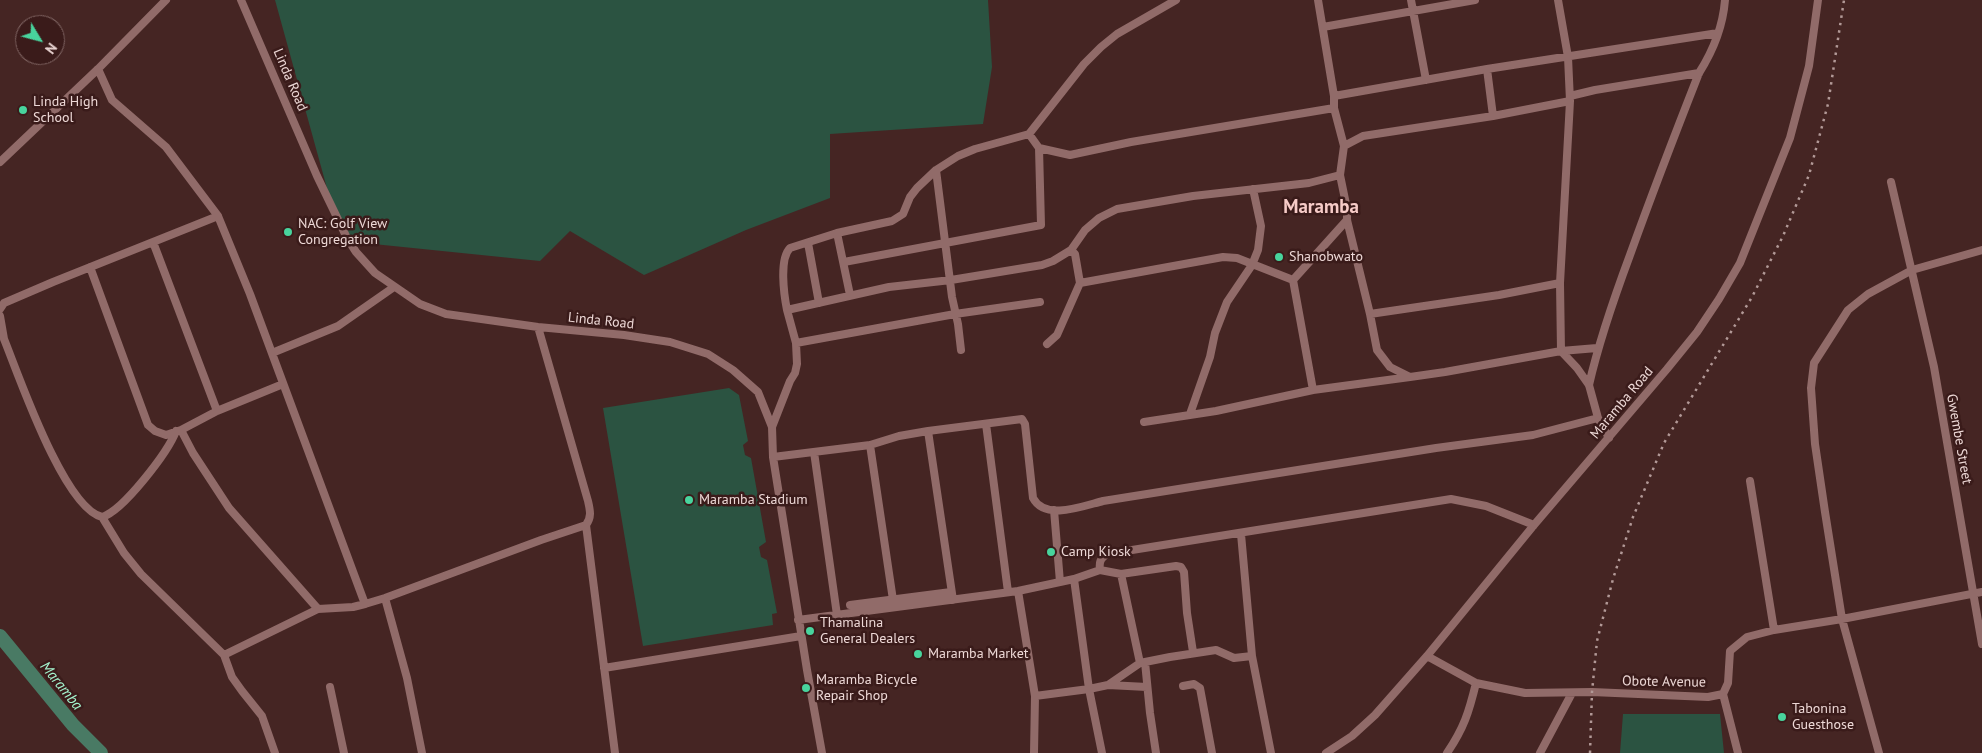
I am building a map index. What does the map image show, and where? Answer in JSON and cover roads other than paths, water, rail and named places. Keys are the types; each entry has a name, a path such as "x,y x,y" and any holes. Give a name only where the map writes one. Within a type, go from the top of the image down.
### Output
{"street":[{"path":"0,162 98,69 166,0"},
{"name":"Linda Road","path":"241,0 317,176 347,238 364,262 394,287 420,304 446,314 670,342 698,350 721,361 752,385 762,398 772,426 773,457 798,620 822,753"},
{"path":"772,426 795,373 797,364 796,343 784,285 785,256 790,248 837,233 892,221 901,216 910,197 936,170 958,156 975,149 1028,134 1084,64 1101,47 1117,34 1176,0"},
{"path":"1318,0 1334,96 1334,108 1344,146 1340,175 1347,209 1347,220 1377,350 1390,367 1410,377"},
{"path":"1411,0 1426,80"},
{"path":"1322,27 1475,0"},
{"path":"1558,0 1568,57 1570,98 1560,283 1561,351 1577,368 1589,385 1598,418 1609,438"},
{"path":"1589,385 1597,348 1650,198 1699,73 1709,58 1724,16 1725,0"},
{"name":"Maramba Road","path":"1329,752 1352,736 1375,716 1697,332 1740,263 1790,138 1809,66 1818,0"},
{"path":"1334,96 1487,69 1718,33"},
{"path":"98,69 112,100 166,147 218,216 272,353 365,604"},
{"path":"1487,69 1493,116"},
{"path":"1344,146 1354,139 1369,134 1493,116 1570,98 1699,73"},
{"path":"1039,148 1070,156 1132,142 1334,108"},
{"path":"844,262 1041,225 1039,148 1028,134"},
{"path":"936,170 961,350"},
{"path":"788,310 889,287 950,280 1042,265 1053,261 1071,250 1085,230 1099,218 1117,209 1193,196 1309,184 1340,175"},
{"name":"Gwembe Street","path":"1891,182 1934,367 1978,592 1982,644"},
{"path":"1190,414 1210,357 1215,333 1227,302 1252,265 1258,250 1261,226 1253,189"},
{"path":"0,309 4,303 218,216"},
{"path":"1293,280 1347,220"},
{"path":"837,233 850,295"},
{"path":"153,242 217,411"},
{"path":"808,243 819,303"},
{"path":"1048,344 1057,335 1080,282 1075,254 1071,250"},
{"path":"1879,753 1842,619 1815,444 1811,388 1814,363 1848,310 1868,294 1912,270 1982,250"},
{"path":"1080,282 1223,256 1237,258 1293,280"},
{"path":"90,267 148,425 155,431 166,435 179,431 217,411 283,384"},
{"path":"1293,280 1313,390"},
{"path":"1370,314 1499,295 1560,283"},
{"path":"272,353 338,326 394,287"},
{"path":"796,343 955,314 1040,302"},
{"path":"0,316 4,339 58,468 86,509 94,515 102,517 109,515 119,507 162,457 179,431"},
{"path":"224,655 318,609 353,607 385,598 586,525 590,521 591,514 588,501 538,327"},
{"path":"1144,422 1216,410 1313,390 1481,366 1561,351 1597,348"},
{"path":"773,457 870,445 899,436 928,431 1022,419 1025,424 1033,498 1036,504 1042,508 1054,510 1076,508 1103,501 1352,461 1533,435 1598,418"},
{"path":"986,424 1008,592"},
{"path":"179,431 229,508 318,609"},
{"path":"928,431 952,596"},
{"path":"870,445 893,600"},
{"path":"814,452 838,615"},
{"path":"1750,481 1774,630"},
{"path":"1100,570 1099,563 1107,554 1452,499 1486,506 1534,525"},
{"path":"1054,510 1060,582"},
{"path":"102,517 124,553 141,574 224,655 232,677 262,716 275,753"},
{"path":"586,525 615,753"},
{"path":"1241,534 1252,656 1271,753"},
{"path":"850,605 1018,591 1074,579 1100,570 1121,574 1176,566 1182,567 1184,572 1187,613 1193,652"},
{"path":"1121,574 1143,662 1156,753"},
{"path":"1074,579 1089,689 1102,753"},
{"path":"1018,591 1035,696 1034,753"},
{"name":"Obote Avenue","path":"1427,656 1476,683 1525,693 1708,697 1723,694 1728,683 1730,651 1748,637 1774,630 1842,619 1978,592"},
{"path":"798,620 952,596"},
{"path":"385,598 408,678 422,753"},
{"path":"604,668 801,636"},
{"path":"1108,685 1143,662 1193,652 1216,650 1234,658 1252,656"},
{"path":"1447,753 1459,736 1468,715 1476,683"},
{"path":"1183,686 1194,684 1200,688 1212,753"},
{"path":"1035,696 1108,685 1147,687"},
{"path":"330,687 344,753"},
{"path":"1540,753 1572,693"},
{"path":"1723,694 1738,753"}],"waterway":[{"name":"Maramba","path":"0,636 73,725 101,753"}],"railway":[{"path":"1590,753 1592,692 1597,641 1613,579 1633,517 1664,443 1752,297 1783,236 1809,175 1828,104 1844,0"}],"place":[{"name":"Linda High School","path":"23,110"},
{"name":"NAC: Golf View Congregation","path":"288,232"},
{"name":"Shanobwato","path":"1279,257"},
{"name":"Maramba Stadium","path":"689,500"},
{"name":"Camp Kiosk","path":"1051,552"},
{"name":"Thamalina General Dealers","path":"810,631"},
{"name":"Maramba Market","path":"918,654"},
{"name":"Maramba Bicycle Repair Shop","path":"806,688"},
{"name":"Tabonina Guesthose","path":"1782,717"}],"district":[{"name":"Maramba","path":"1321,208"}]}
